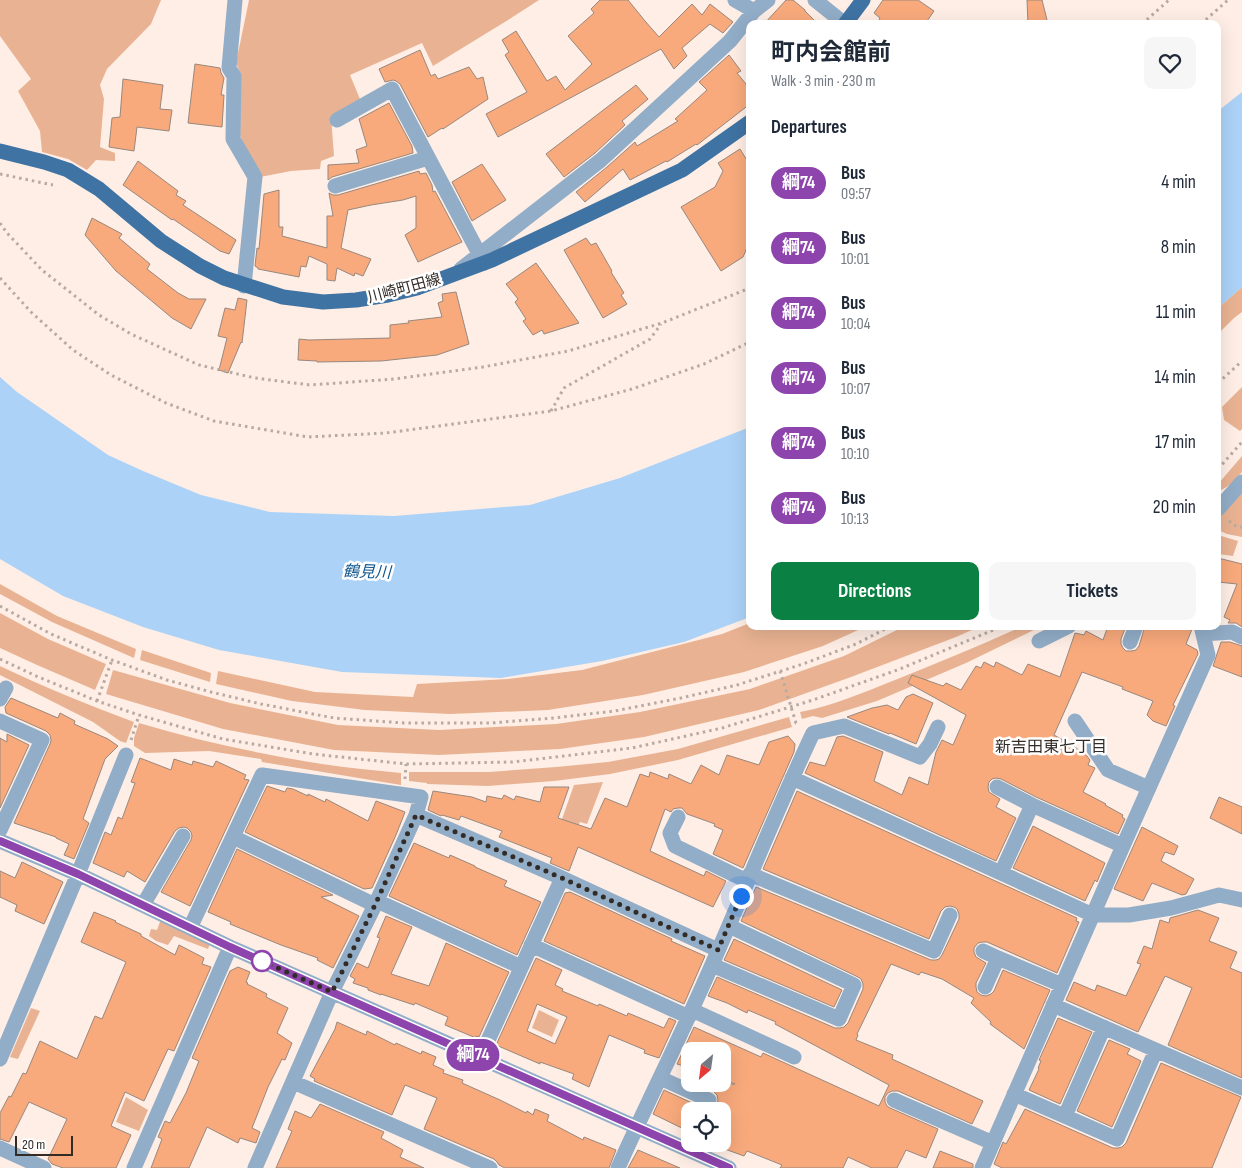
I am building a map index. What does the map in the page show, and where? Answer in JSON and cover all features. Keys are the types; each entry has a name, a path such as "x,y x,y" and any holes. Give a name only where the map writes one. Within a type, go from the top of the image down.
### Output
{"main road":[{"path":"848,20 863,0"},
{"name":"川崎町田線","path":"0,150 68,170 99,189 161,241 200,266 224,278 282,297 323,302 356,300 402,292 456,273 482,259 682,170 746,125"}],"street":[{"path":"235,0 229,68 234,76 232,139 255,178 244,286"},
{"path":"735,0 754,11"},
{"path":"747,20 754,11 768,0"},
{"path":"815,0 840,20"},
{"path":"337,120 392,90 482,259 601,160 730,41 746,21"},
{"path":"335,186 428,158"},
{"path":"1221,506 1242,482"},
{"path":"1039,641 1062,630"},
{"path":"1130,642 1134,630"},
{"path":"982,1168 1122,846 1208,655 1202,630 1232,632 1242,637"},
{"path":"1075,720 1108,770 1148,788"},
{"path":"0,721 42,740 0,830"},
{"path":"618,1168 691,1013 813,733 844,726 920,757 930,744 938,727"},
{"path":"0,1058 5,1035 78,874 127,752"},
{"path":"190,928 262,775 421,797 416,815 376,903 332,992 257,1168"},
{"path":"792,778 1093,915 1129,915 1170,908 1219,895 1242,900"},
{"path":"997,788 1122,846"},
{"path":"1001,873 1032,805"},
{"path":"416,815 562,878 718,950"},
{"path":"678,817 670,833 674,846 934,951 950,915"},
{"path":"143,905 183,836"},
{"path":"233,836 376,903 521,967"},
{"path":"0,841 78,874 230,947 725,1167"},
{"path":"480,1058 562,878"},
{"path":"712,965 839,1019 854,986 729,926"},
{"path":"531,946 794,1057"},
{"path":"134,1168 230,947"},
{"path":"983,951 1062,984"},
{"path":"984,987 998,958"},
{"path":"1054,1005 1242,1088"},
{"path":"1065,1116 1104,1027"},
{"path":"1014,1094 1117,1139 1156,1050"},
{"path":"660,1078 709,1100"},
{"path":"293,1082 490,1168"},
{"path":"894,1100 993,1143"},
{"path":"0,1148 22,1164 44,1168"}],"path":[{"path":"1146,20 1169,0"},
{"path":"1206,20 1228,0"},
{"path":"0,223 42,270 99,315 131,334 199,365 255,378 310,385 394,379 483,367 568,351 662,323 746,290"},
{"path":"0,278 31,312 73,350 111,375 158,399 214,421 308,437 386,434 551,411 632,389 704,364 746,344"},
{"path":"551,411 564,388 650,338 662,323"},
{"path":"1221,380 1242,361"},
{"path":"1221,466 1242,442"},
{"path":"0,606 52,634 112,660 176,682 260,704 334,718 404,723 491,724 615,711 737,685 804,664 856,644 883,630"},
{"path":"0,659 96,701 223,738 313,754 406,764 512,762 632,748 722,728 792,707 900,669 993,630"},
{"path":"96,701 112,660"},
{"path":"780,671 794,715"},
{"path":"127,752 139,715"},
{"path":"406,764 406,773"}],"shaded area":[{"path":"0,0 161,0 151,24 107,69 100,85 104,99 100,147 115,153 115,161 96,160 87,170 68,159 42,152 40,131 18,91 31,79 0,36"},
{"path":"249,0 539,0 433,66 422,43 350,75 360,99 331,116 334,156 321,161 320,169 291,171 260,177 240,136 241,74 236,63"},
{"path":"1242,287 1242,312 1221,331 1221,305"},
{"path":"1242,387 1242,429 1240,431 1224,420 1222,407"},
{"path":"1242,456 1242,472 1234,481 1221,490 1221,480"},
{"path":"1242,491 1242,537 1221,531 1221,496 1233,499"},
{"path":"1221,536 1238,541 1233,556 1221,554"},
{"path":"0,584 57,616 136,649 134,658 52,622 0,594"},
{"path":"0,613 48,639 106,664 95,690 0,648"},
{"path":"746,625 746,630 858,630 823,646 744,672 643,695 548,710 450,714 365,710 292,701 216,684 218,671 315,692 413,697 417,684 508,679 582,670 722,634"},
{"path":"897,630 972,630 759,710 644,737 560,749 439,755 334,750 223,729 106,694 113,670 230,703 338,725 439,730 556,724 640,712 750,689 844,656"},
{"path":"1014,630 1034,630 966,663 877,701 822,718 813,716 802,719 800,712 860,694"},
{"path":"142,650 211,673 210,682 140,660"},
{"path":"0,666 66,696 134,722 126,743 120,741 93,722 0,675"},
{"path":"789,717 792,727 678,760 610,774 488,786 427,784 409,781 409,772 489,772 608,762 678,749"},
{"path":"139,723 207,741 276,756 401,773 401,785 262,762 261,759 209,751 145,753 134,746 134,738"},
{"path":"603,782 587,824 580,822 576,831 562,819 574,785"},
{"path":"161,919 210,944 208,949 174,936 168,945 156,941 149,936 151,929 157,930"},
{"path":"31,1008 40,1011 18,1059 10,1057"},
{"path":"539,1010 559,1020 552,1037 532,1028"},
{"path":"126,1097 148,1110 139,1131 116,1122"}],"water":[{"path":"1242,92 1242,287 1221,305 1221,109"},
{"name":"鶴見川","path":"0,377 17,392 108,455 201,495 270,512 394,516 530,505 620,478 746,429 746,619 684,642 602,661 501,678 342,672 219,650 143,627 63,596 0,559"}],"building":[{"path":"600,0 628,0 659,37 692,4 702,15 710,4 733,22 723,33 710,24 682,48 687,56 674,69 661,49 498,137 486,114 527,92 505,55 509,52 502,40 516,31 547,81 556,76 565,90 592,64 568,36 594,13 591,9"},
{"path":"786,0 793,0 814,20 768,20"},
{"path":"883,0 918,0 934,11 928,20 879,20 880,18 874,13"},
{"path":"1027,0 1042,0 1047,20 1028,20"},
{"path":"420,50 431,76 435,74 438,79 469,67 477,79 483,77 488,99 428,137 400,84 393,80 385,82 379,69"},
{"path":"729,55 741,71 737,73 746,84 746,107 697,145 667,162 630,180 623,169 585,202 576,192 635,142 637,146 678,121 675,119 707,90 699,82"},
{"path":"195,64 220,68 224,78 221,95 224,95 222,127 188,123"},
{"path":"123,79 163,85 160,109 172,110 169,131 137,127 134,151 109,147 112,118 120,117"},
{"path":"636,85 648,99 622,121 625,125 595,153 564,177 546,154"},
{"path":"389,103 412,146 413,153 332,177 328,180 328,165 359,163 356,150 367,146 359,119"},
{"path":"740,149 746,159 746,250 743,257 721,271 681,207 715,187 723,171 718,163"},
{"path":"138,161 178,191 176,195 186,201 183,205 236,240 229,254 220,251 172,220 123,185"},
{"path":"482,164 506,200 472,221 452,182"},
{"path":"419,171 420,174 426,173 433,192 435,191 462,242 418,262 405,235 416,228 416,196 348,210 341,248 371,259 363,276 355,273 354,276 337,268 335,281 327,280 327,264 309,256 306,267 301,266 299,277 258,269 255,266 257,248 259,249 264,194 279,190 279,227 283,227 282,236 327,248 327,216 333,216 329,193 338,195"},
{"path":"92,218 122,234 119,238 150,264 147,269 178,293 189,299 206,299 191,329 172,318 116,271 85,235"},
{"path":"586,238 591,245 596,243 624,293 621,295 627,304 603,318 564,250"},
{"path":"536,263 579,323 544,334 542,330 533,335 523,321 526,319 515,302 518,299 506,284"},
{"path":"456,292 469,344 437,355 381,361 317,362 298,360 299,339 390,338 390,325 442,317 438,303 443,301 442,294"},
{"path":"238,298 247,300 242,343 228,373 219,370 227,338 218,336 225,308 235,310"},
{"path":"1221,559 1242,564 1242,627 1236,623 1228,623 1230,620 1224,617 1237,584 1221,582"},
{"path":"1107,630 1124,630 1121,644 1126,651 1131,651 1136,650 1139,646 1144,630 1192,630 1186,644 1197,650 1198,654 1173,705 1175,706 1166,726 1153,721 1147,715 1153,701 1122,689 1123,687 1082,672 1054,735 1072,745 1090,760 1088,765 1095,768 1083,792 1123,815 1122,817 1125,819 1118,834 996,778 989,782 988,787 989,792 1000,799 996,807 1016,818 996,861 805,773 810,762 825,766 837,737 843,736 883,752 874,781 902,795 909,777 928,785 936,752 942,740 953,745 966,715 908,683 912,675 943,686 946,683 961,690 976,666 981,668 984,662 994,667 996,662 1022,675 1028,664 1060,677 1075,633 1084,635 1086,631 1103,640"},
{"path":"1221,642 1230,642 1242,646 1242,677 1213,666"},
{"path":"913,694 933,703 916,744 847,717 887,705 898,710 906,697"},
{"path":"11,698 58,718 60,713 75,721 74,724 108,739 118,746 105,759 83,819 89,823 74,859 64,855 69,844 56,837 14,823 51,740 50,735 46,731 6,713 5,707"},
{"path":"7,734 29,745 0,808 0,738 7,742"},
{"path":"788,736 795,744 794,752 743,868 713,854 723,830 714,826 715,824 687,814 682,808 673,809 671,812 665,809 650,851 704,876 706,871 726,881 713,907 578,847 569,871 550,863 552,858 499,837 502,831 461,816 459,820 441,816 428,810 433,791 472,797 486,802 487,796 502,799 504,795 514,800 516,796 540,802 544,787 569,787 558,818 591,829 605,798 627,807 640,774 649,777 650,772 668,779 669,774 691,784 701,765 719,775 727,755 759,765 769,742"},
{"path":"140,758 171,770 174,759 192,765 193,761 213,767 216,761 246,775 244,779 249,780 190,906 161,892 191,840 191,832 187,828 179,828 175,831 145,882 127,871 124,877 93,863 105,832 111,835 118,817 122,819 135,783 131,782"},
{"path":"267,786 285,792 287,788 293,789 325,802 326,799 368,821 376,801 405,812 372,888 364,889 245,832"},
{"path":"797,791 1077,918 1076,921 1079,922 1057,973 987,942 978,943 974,948 976,957 986,963 976,983 977,992 981,995 986,996 994,991 1003,970 1050,990 1024,1049 990,1024 991,1022 971,1003 974,998 942,979 921,972 919,975 891,964 857,1034 856,1040 893,1055 892,1059 983,1101 972,1124 898,1091 888,1093 885,1097 887,1106 938,1129 926,1158 906,1150 897,1168 872,1168 848,1157 843,1168 780,1168 782,1165 747,1151 744,1156 731,1151 731,1102 718,1102 717,1095 714,1092 731,1092 731,1084 735,1084 731,1082 731,1044 761,1057 763,1053 879,1106 889,1085 775,1024 776,1022 748,1010 747,1013 708,996 717,977 835,1028 840,1028 848,1023 863,989 861,979 858,977 741,921 756,887 931,960 939,959 942,955 959,919 957,909 950,906 945,907 941,911 929,939 763,869"},
{"path":"1219,797 1242,807 1242,834 1210,818"},
{"path":"1033,826 1105,863 1097,882 1095,880 1085,901 1013,868"},
{"path":"1142,827 1178,846 1174,855 1165,852 1161,861 1194,879 1186,894 1182,895 1152,883 1143,901 1114,889"},
{"path":"414,843 449,858 450,855 475,866 507,881 504,886 541,902 517,955 389,896"},
{"path":"237,849 333,895 321,897 359,916 333,968 317,960 318,958 230,924 231,922 208,912"},
{"path":"22,862 63,882 44,924 15,911 17,905 0,897 0,871 15,878"},
{"path":"570,892 705,956 684,1004 544,941 565,893"},
{"path":"1198,910 1219,918 1209,941 1237,952 1230,968 1242,973 1242,1078 1168,1045 1192,988 1165,976 1138,1032 1066,1000 1074,982 1095,991 1097,985 1126,996 1141,964 1137,963 1144,946 1152,949 1160,920 1169,923 1170,918"},
{"path":"94,912 141,934 141,936 175,955 179,945 204,958 202,964 211,967 174,1051 168,1049 144,1101 125,1092 111,1126 131,1135 116,1168 63,1168 52,1164 48,1159 67,1119 29,1102 9,1142 0,1139 0,1113 9,1096 11,1097 23,1073 26,1074 40,1041 77,1059 95,1016 102,1019 126,962 81,942"},
{"path":"386,916 412,927 391,974 429,986 446,943 509,972 479,1037 476,1036 476,1038 445,1025 448,1017 415,1003 414,1005 381,995 353,983 355,979 350,976 357,963 368,968 380,938 377,937"},
{"path":"734,939 842,990 834,1007 724,960"},
{"path":"536,958 562,970 555,985 563,989 562,991 627,1016 628,1013 664,1028 669,1018 676,1021 659,1058 644,1053 645,1050 609,1035 589,1087 572,1079 574,1074 540,1062 540,1064 496,1045","holes":["537,1004 567,1017 555,1044 527,1031"]},
{"path":"238,967 250,972 247,984 267,994 266,997 288,1008 277,1033 292,1043 285,1060 282,1059 268,1087 252,1128 260,1132 256,1143 240,1138 238,1143 207,1127 189,1168 151,1168 162,1139 158,1137 165,1121 170,1123 186,1093 199,1061 192,1058 230,971"},
{"path":"1058,1018 1092,1032 1060,1104 1029,1090 1039,1069 1041,1061 1039,1060"},
{"path":"337,1022 366,1035 367,1031 395,1045 396,1043 421,1054 422,1051 436,1057 433,1065 444,1070 443,1073 463,1080 462,1083 526,1113 527,1111 533,1115 535,1109 549,1115 547,1121 583,1140 584,1137 616,1150 609,1168 505,1168 494,1159 424,1129 437,1098 405,1085 392,1115 314,1081 315,1079 310,1076"},
{"path":"694,1027 728,1042 687,1042"},
{"path":"1109,1040 1130,1049 1127,1054 1141,1061 1112,1127 1077,1111"},
{"path":"681,1055 681,1065 677,1064"},
{"path":"1161,1063 1241,1097 1212,1168 1002,1168 994,1164 1003,1142 1006,1144 1025,1109 1113,1148 1122,1147 1126,1143"},
{"path":"664,1090 690,1102 681,1102 681,1128 653,1114"},
{"path":"320,1104 384,1132 381,1138 403,1150 400,1157 424,1168 276,1168 292,1131 288,1129 295,1111 311,1118"},
{"path":"638,1150 680,1168 628,1168"},
{"path":"940,1151 973,1164 973,1168 933,1168"}],"bus line":[{"name":"綱74","path":"0,841 78,874 230,947 729,1168"}],"district":[{"name":"新吉田東七丁目","path":"1051,746"}],"route":[{"path":"262,961 332,992 375,905 416,815 562,878 718,950 741,896"}]}
